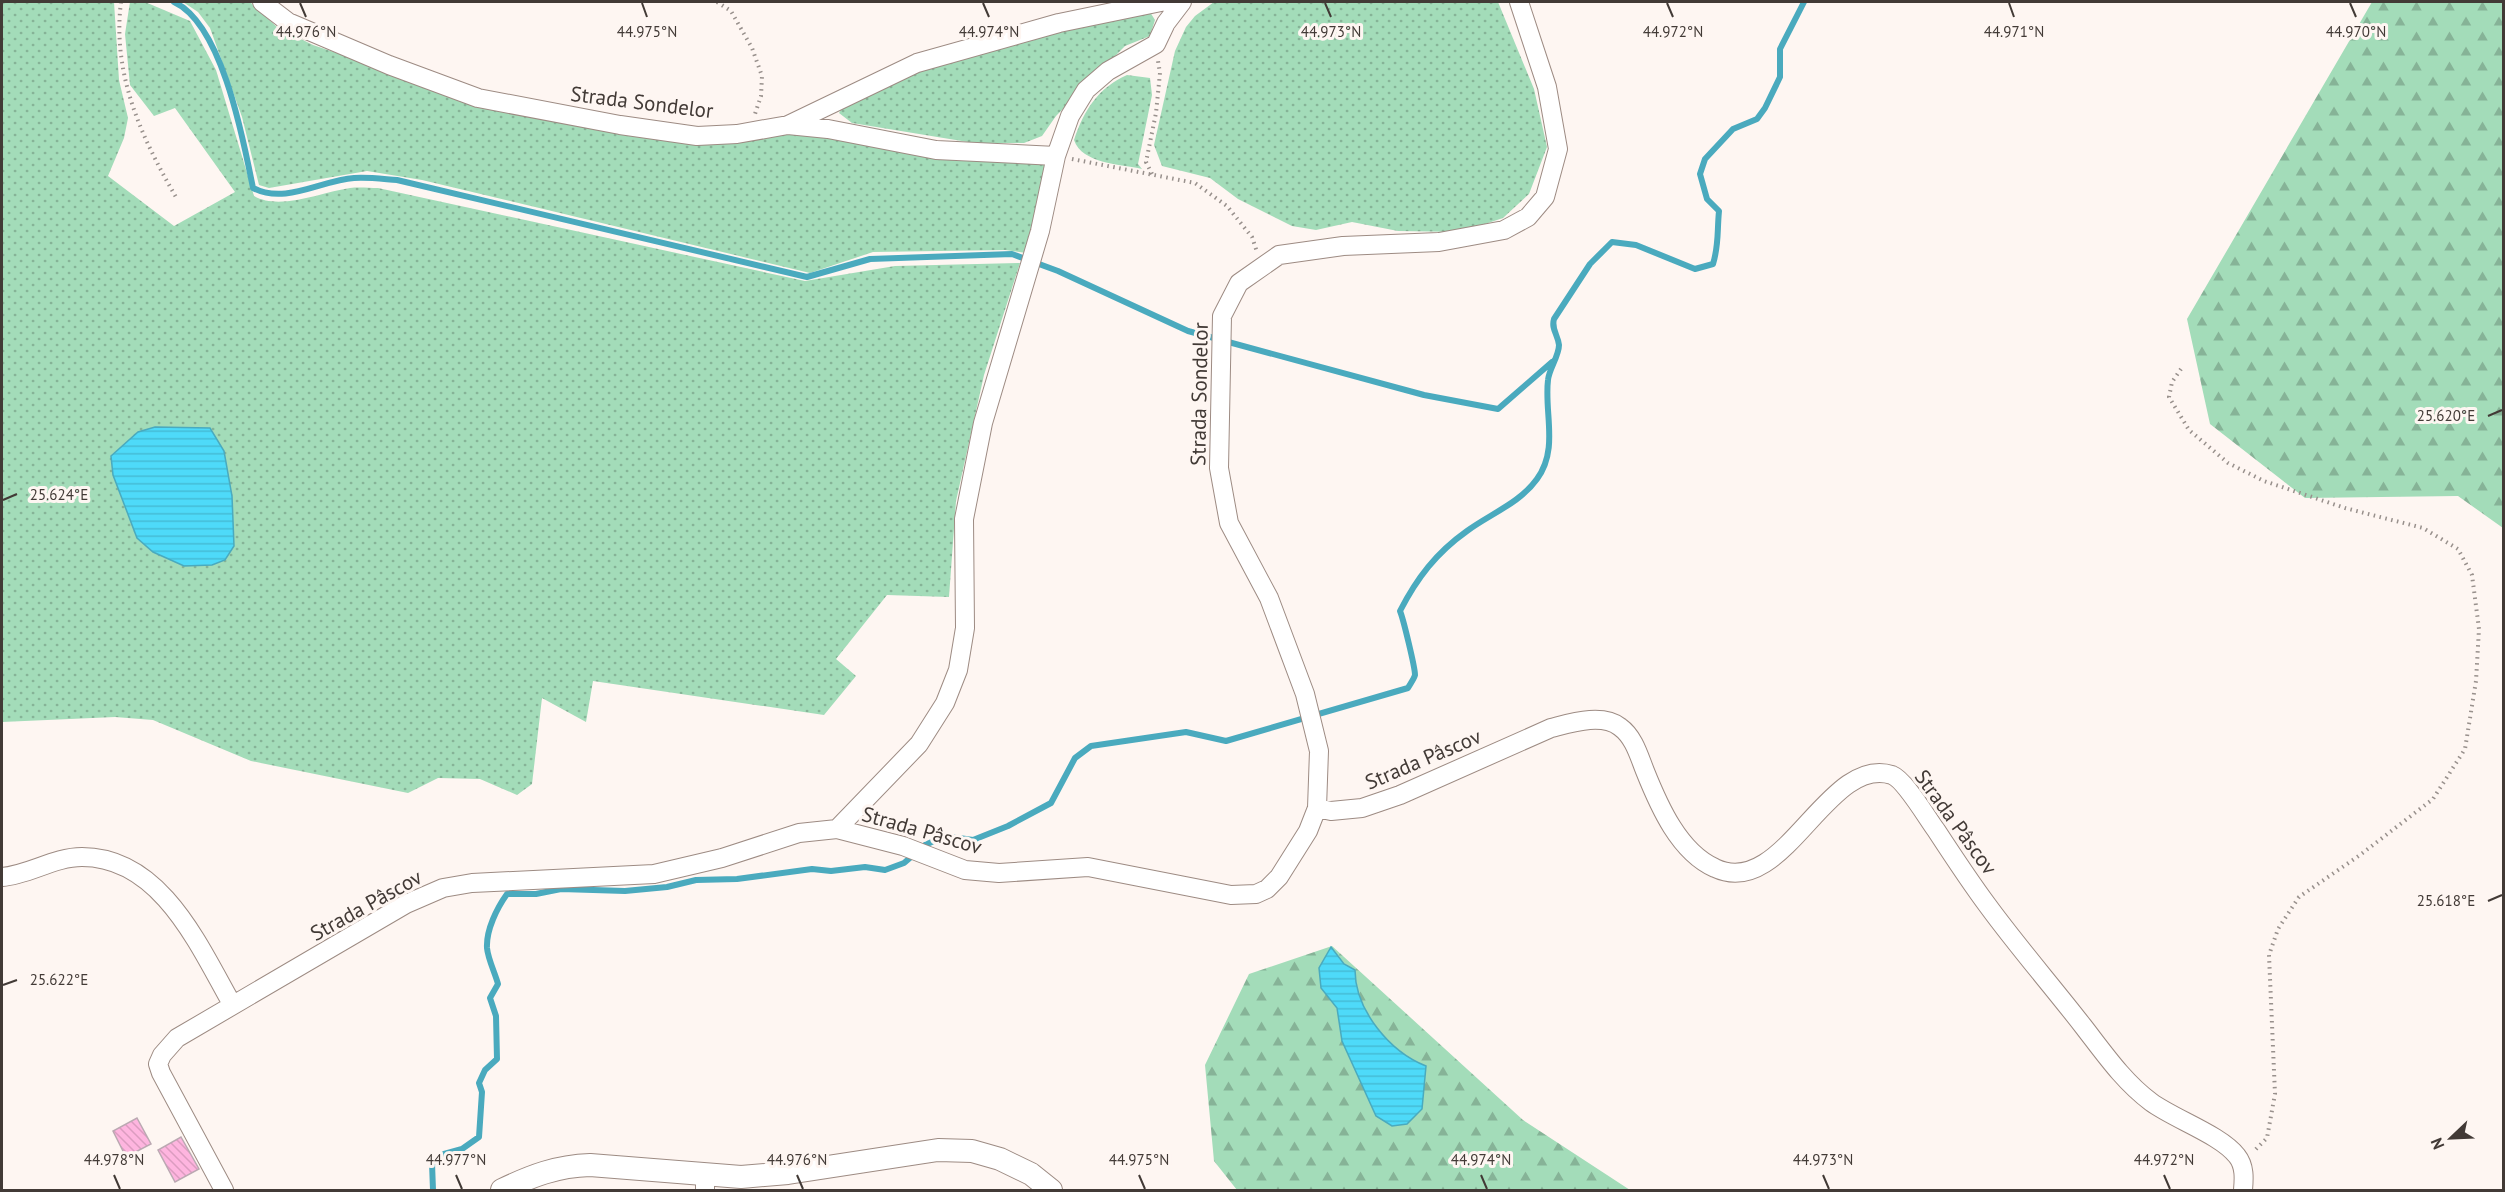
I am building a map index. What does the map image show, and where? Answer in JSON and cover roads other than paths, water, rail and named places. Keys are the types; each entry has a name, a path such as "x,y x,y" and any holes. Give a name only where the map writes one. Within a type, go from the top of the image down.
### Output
{"main road":[{"path":"502,1191 532,1176 566,1166 590,1165 705,1183 938,1150 972,1151 1000,1159 1031,1174 1051,1191"}],"street":[{"name":"Strada Sondelor","path":"262,2 288,22 389,65 478,98 686,135 737,134 788,125 917,63 1059,23 1110,15 1161,2"},
{"path":"837,829 919,744 945,703 958,670 965,628 964,519 983,423 1040,231 1056,156 1070,116 1086,90 1108,72 1156,44 1166,23 1182,2"},
{"name":"Strada Sondelor","path":"1317,808 1319,752 1305,694 1269,598 1229,523 1219,468 1218,387 1222,316 1239,283 1279,255 1342,246 1439,242 1504,230 1528,217 1545,197 1558,150 1547,87 1519,2"},
{"path":"788,125 828,129 936,150 1056,156"},
{"name":"Strada Pâscov","path":"224,1191 182,1116 158,1064 162,1055 177,1038 232,1004 319,957 406,904 443,888 507,880 654,874 722,858 799,833 837,829 903,846 965,870 999,873 1089,867 1231,895 1256,894 1267,889 1279,877 1308,831 1317,808 1330,811 1362,808 1400,795 1551,728 1576,721 1602,721 1620,726 1633,743 1651,787 1678,837 1693,854 1716,869 1741,874 1766,863 1794,838 1827,800 1857,780 1879,772 1895,776 1917,803 1988,907 2123,1077 2152,1103 2236,1154 2241,1163 2243,1191"},
{"path":"2,877 51,862 82,857 120,864 152,884 188,926 232,1004"}],"water":[{"path":"155,427 210,428 224,451 232,496 234,546 225,560 212,565 184,566 153,552 137,538 113,475 111,456 138,432"},
{"path":"1331,947 1344,964 1355,970 1361,1000 1377,1028 1400,1051 1426,1066 1422,1109 1407,1124 1392,1126 1376,1116 1342,1041 1337,1008 1321,988 1319,968"}],"waterway":[{"path":"174,2 191,14 205,33 217,57 236,113 253,188 265,193 291,193 354,178 397,180 807,277 870,259 1012,254 1058,271 1188,331 1424,395 1498,409 1552,362"},
{"path":"433,1190 432,1163 444,1154 462,1149 479,1137 482,1092 479,1083 485,1070 497,1059 496,1016 490,998 498,984 489,957 487,941 493,920 507,894 536,894 561,889 625,891 667,887 696,880 737,879 812,869 831,871 865,867 885,870 904,863 925,845 945,836 973,840 1008,826 1051,803 1075,758 1091,746 1186,732 1226,741 1408,688 1415,675 1400,611 1413,588 1446,548 1467,531 1522,495 1537,479 1544,467 1549,443 1548,380 1559,345 1553,326 1554,319 1590,264 1612,242 1636,245 1695,269 1713,264 1719,211 1707,199 1700,174 1705,159 1733,129 1757,119 1765,108 1780,77 1780,49 1804,2"}]}
